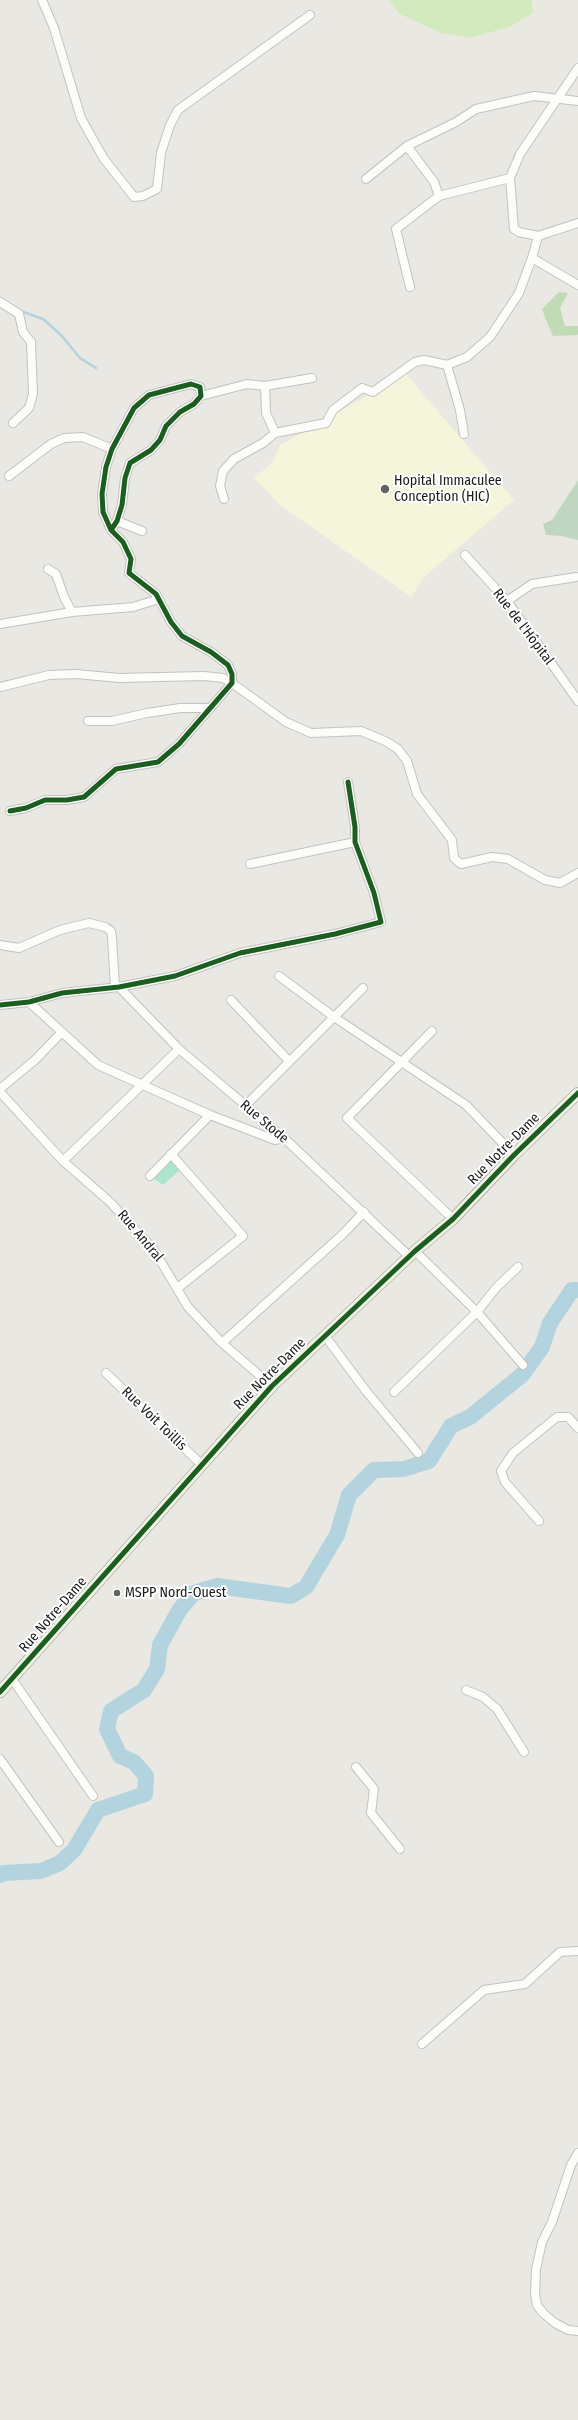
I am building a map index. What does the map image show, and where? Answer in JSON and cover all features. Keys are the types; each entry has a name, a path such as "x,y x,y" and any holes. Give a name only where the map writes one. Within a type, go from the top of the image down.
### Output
{"street":[{"path":"42,0 54,28 80,118 104,159 134,197 143,196 157,189 161,153 170,125 178,110 310,15"},
{"path":"578,68 520,154 510,178 514,229 519,232 538,236 578,223"},
{"path":"366,179 406,146 456,122 476,110 534,96 578,100"},
{"path":"406,146 434,182 440,196"},
{"path":"410,287 396,229 440,196 510,178"},
{"path":"224,499 220,486 223,471 234,459 263,443 275,433 326,423 333,410 362,388 373,392 415,362 424,360 447,365 457,363 467,357 490,337 519,292 532,258 538,236"},
{"path":"532,258 578,285"},
{"path":"0,302 19,314 23,332 31,342 33,394 29,408 13,423"},
{"path":"447,365 460,410 464,434"},
{"path":"111,530 118,521 130,463 150,450 160,440 166,426 201,396 247,384 265,386 312,378"},
{"path":"10,811 26,808 45,800 67,800 84,797 116,769 158,762 179,744 208,708 232,683 232,674 228,665 211,652 182,636 171,622 160,599 129,573 131,559 123,542 111,530 103,512 102,494 106,468 112,449 134,408 149,395 191,384 200,387 201,396"},
{"path":"265,386 266,413 275,433"},
{"path":"9,476 51,444 64,438 83,437 112,449"},
{"path":"118,521 142,531"},
{"name":"Rue de l'Hôpital","path":"465,555 507,601 578,701"},
{"path":"48,569 56,574 64,597 72,612"},
{"path":"507,601 532,584 576,577"},
{"path":"0,624 72,612 133,607 160,599"},
{"path":"0,687 49,674 119,678 204,676 223,678 286,722 311,733 361,731 385,740 398,749 407,761 418,794 452,840 454,858 461,864 492,858 508,859 545,880 560,883 578,873"},
{"path":"88,721 112,721 147,712 180,708 208,708"},
{"path":"0,1004 29,1002 62,993 117,987 175,976 240,952 334,934 381,922 374,893 355,842 355,827 348,782"},
{"path":"250,864 355,842"},
{"path":"0,945 19,948 60,930 89,923 105,927 111,931 117,987"},
{"path":"279,976 334,1017 466,1105 514,1155"},
{"name":"Rue Stode","path":"117,987 179,1049 284,1138 364,1212 478,1312 523,1365"},
{"path":"245,1106 363,988"},
{"path":"231,1000 289,1062"},
{"path":"29,1002 61,1033 98,1065 210,1115 275,1140 284,1138"},
{"path":"432,1031 347,1118 453,1219"},
{"path":"0,1089 34,1060 61,1033"},
{"path":"63,1161 179,1049"},
{"name":"Rue Andral","path":"0,1092 63,1161 110,1202 154,1250 179,1287 188,1306 222,1343 272,1386"},
{"name":"Rue Notre-Dame","path":"0,1692 201,1464 272,1386 413,1254 453,1219 514,1155 578,1093"},
{"path":"150,1176 210,1115"},
{"path":"171,1154 243,1236 179,1287"},
{"path":"222,1343 342,1235 364,1212"},
{"path":"394,1392 478,1312 496,1288 518,1267"},
{"path":"325,1336 366,1391 418,1453"},
{"name":"Rue Voit Toillis","path":"106,1374 201,1464"},
{"path":"539,1521 505,1482 501,1471 514,1453 557,1417 568,1417 578,1428"},
{"path":"12,1679 93,1796"},
{"path":"466,1690 483,1697 497,1709 524,1752"},
{"path":"0,1759 59,1842"},
{"path":"356,1767 374,1789 371,1813 400,1849"},
{"path":"422,2044 484,1990 525,1984 560,1952 578,1951"},
{"path":"578,2153 571,2165 552,2222 542,2242 536,2269 535,2293 537,2305 543,2313 555,2323 568,2330 578,2331"}],"shaded area":[{"name":"Hopital Immaculee Conception (HIC)","path":"406,374 514,500 424,577 411,597 280,505 254,478 273,462 280,445"},
{"path":"578,480 578,540 561,536 546,535 543,524 552,520"}],"green space":[{"path":"388,0 532,0 533,13 509,27 470,38 441,33 400,14"},
{"path":"559,292 568,293 560,308 565,326 578,326 578,335 553,336 542,309"},
{"path":"171,1154 183,1167 163,1185 150,1176"}],"waterway":[{"path":"18,310 43,319 61,335 80,358 96,368"},
{"path":"0,1875 4,1873 41,1871 60,1863 74,1850 98,1810 145,1794 146,1776 134,1762 120,1756 107,1729 111,1711 144,1690 157,1669 160,1645 180,1609 194,1593 217,1586 291,1596 306,1587 337,1535 349,1495 374,1470 404,1469 429,1461 451,1426 470,1417 522,1375 542,1347 550,1323 572,1290 578,1290"}],"cycle path":[{"path":"10,811 26,808 45,800 67,800 84,797 116,769 158,762 179,744 232,683 232,674 228,665 211,652 182,636 171,622 156,594 129,573 131,559 123,542 111,530 103,512 102,494 106,467 112,449 134,408 149,395 191,384 200,387 201,396 194,404 180,412 166,426 160,440 151,450 130,463 125,478 122,505 117,521 111,530"},
{"path":"0,1005 29,1002 62,993 119,987 175,976 240,953 335,934 381,922 374,893 355,842 355,827 348,782"},
{"path":"0,1692 272,1386 415,1251 453,1219 514,1155 578,1093"}],"place":[{"name":"Hopital Immaculee Conception (HIC)","path":"385,489"},
{"name":"MSPP Nord-Ouest","path":"117,1593"}]}
